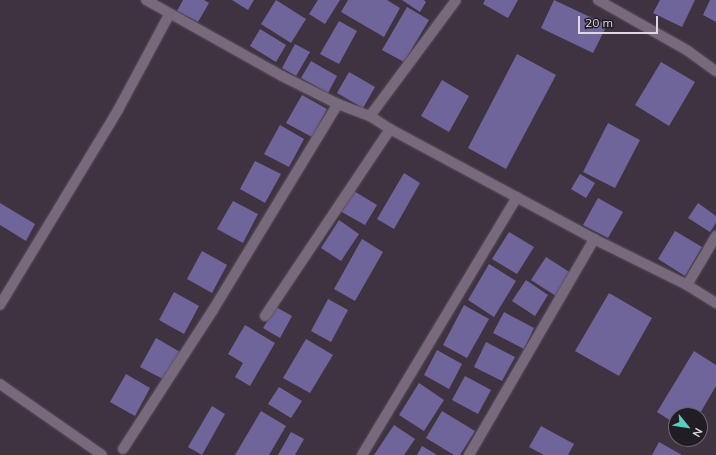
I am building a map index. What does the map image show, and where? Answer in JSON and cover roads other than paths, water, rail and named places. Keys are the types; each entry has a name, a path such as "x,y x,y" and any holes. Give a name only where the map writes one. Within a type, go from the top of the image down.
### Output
{"street":[{"path":"146,0 169,15 338,104 370,116 390,129 594,239 687,285 716,303"},
{"path":"370,116 456,0"},
{"path":"598,0 688,51 716,71"},
{"path":"0,305 118,110 169,15"},
{"path":"123,449 213,310 338,104"},
{"path":"265,316 390,129"},
{"path":"362,455 517,197"},
{"path":"687,285 716,236"},
{"path":"468,455 594,239"},
{"path":"0,384 102,455"}]}
